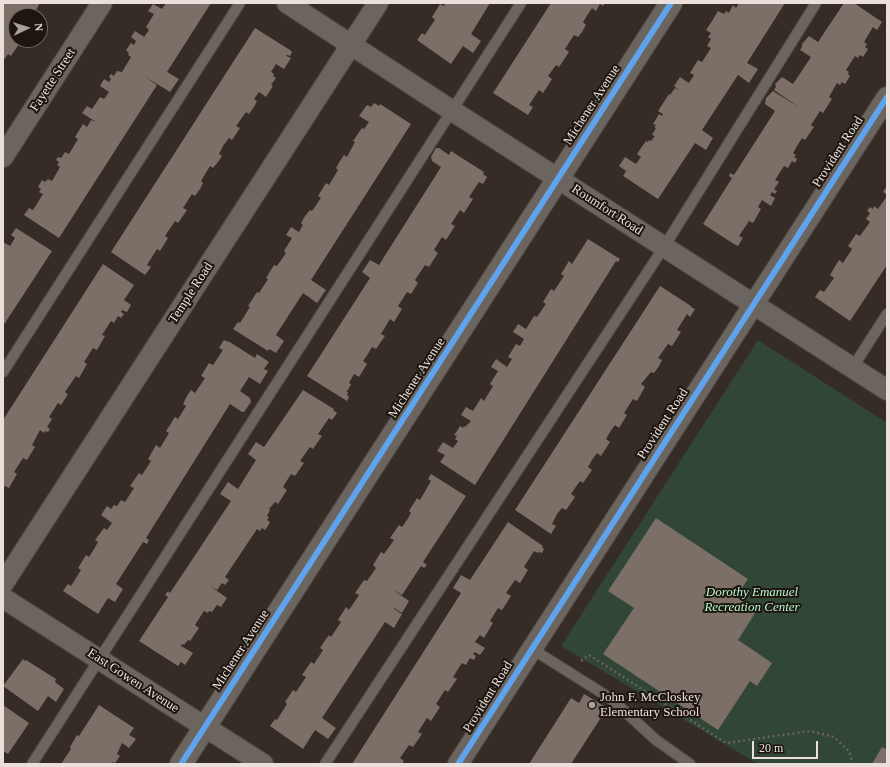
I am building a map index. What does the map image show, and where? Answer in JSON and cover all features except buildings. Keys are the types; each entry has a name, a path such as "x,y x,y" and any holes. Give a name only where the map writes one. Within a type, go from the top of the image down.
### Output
{"street":[{"name":"Fayette Street","path":"3,157 102,3"},
{"name":"Roumfort Road","path":"287,3 887,390"},
{"name":"Temple Road","path":"3,584 378,3"},
{"name":"Michener Avenue","path":"181,764 670,3"},
{"name":"Provident Road","path":"458,764 887,98"},
{"name":"East Gowen Avenue","path":"3,598 263,764"}],"lane":[{"path":"3,372 240,3"},
{"path":"32,764 521,3"},
{"path":"325,764 664,247 816,3"},
{"path":"853,367 887,314"},
{"path":"532,649 610,698 656,740 690,764"}],"path":[{"path":"567,671 589,655 726,743 810,731 834,737 849,751 853,764"}],"green space":[{"name":"Dorothy Emanuel Recreation Center","path":"758,340 887,423 887,764 758,764 561,646"}],"cycle path":[{"path":"181,764 671,3"},
{"path":"458,764 887,97"}],"place":[{"name":"John F. McCloskey Elementary School","path":"592,705"}]}
